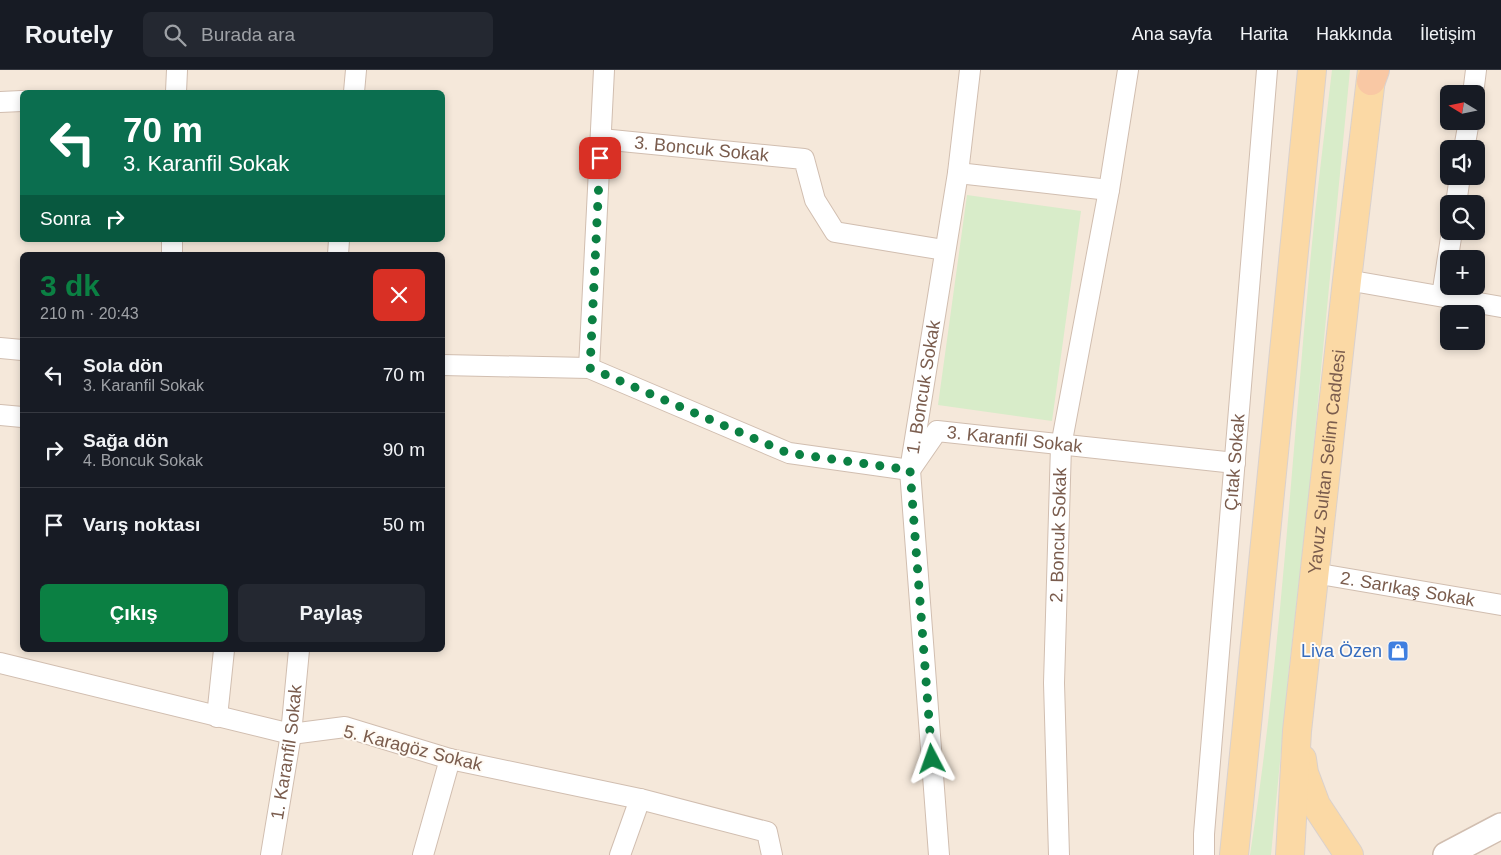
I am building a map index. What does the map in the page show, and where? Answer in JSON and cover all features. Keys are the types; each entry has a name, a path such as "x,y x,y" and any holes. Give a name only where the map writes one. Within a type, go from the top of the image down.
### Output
{"main road":[{"path":"1234,855 1311,74"},
{"name":"Yavuz Sultan Selim Caddesi","path":"1290,855 1297,731 1347,280 1373,74"},
{"path":"1297,731 1304,773 1316,805 1349,855"}],"street":[{"path":"176,70 176,90"},
{"path":"354,90 356,70"},
{"path":"590,368 604,70"},
{"name":"1. Boncuk Sokak","path":"939,855 910,470 944,250 958,173 970,70"},
{"name":"2. Boncuk Sokak","path":"1059,855 1054,683 1062,446 1109,190 1128,70"},
{"name":"Çıtak Sokak","path":"1204,855 1204,825 1267,70"},
{"path":"1474,85 1476,70"},
{"path":"0,102 20,101"},
{"name":"3. Boncuk Sokak","path":"601,139 804,159 815,200 835,232 944,250"},
{"path":"958,173 1109,190"},
{"path":"1442,296 1451,240"},
{"path":"1347,280 1501,307"},
{"path":"0,348 20,350"},
{"path":"445,365 590,368 788,453 910,470"},
{"path":"0,415 20,417"},
{"name":"3. Karanfil Sokak","path":"910,470 937,431 1062,446 1235,463"},
{"name":"2. Sarıkaş Sokak","path":"1314,573 1501,605"},
{"path":"216,717 224,652"},
{"name":"1. Karanfil Sokak","path":"271,855 291,734 299,652"},
{"name":"5. Karagöz Sokak","path":"0,664 291,734 345,727 450,759 640,799 767,832 772,855"},
{"path":"423,855 450,759"},
{"path":"620,855 640,799"},
{"path":"1446,855 1501,826"}],"shaded area":[{"path":"0,70 1501,70 1501,855 0,855"}],"green space":[{"path":"1332,70 1350,70 1310,484 1289,668 1271,855 1250,855 1277,638 1311,249"},
{"path":"967,195 1081,211 1052,421 938,405"}],"place":[{"name":"Liva Özen","path":"1398,651"}],"route":[{"path":"600,158 590,368 788,453 910,470 932,759"}]}
